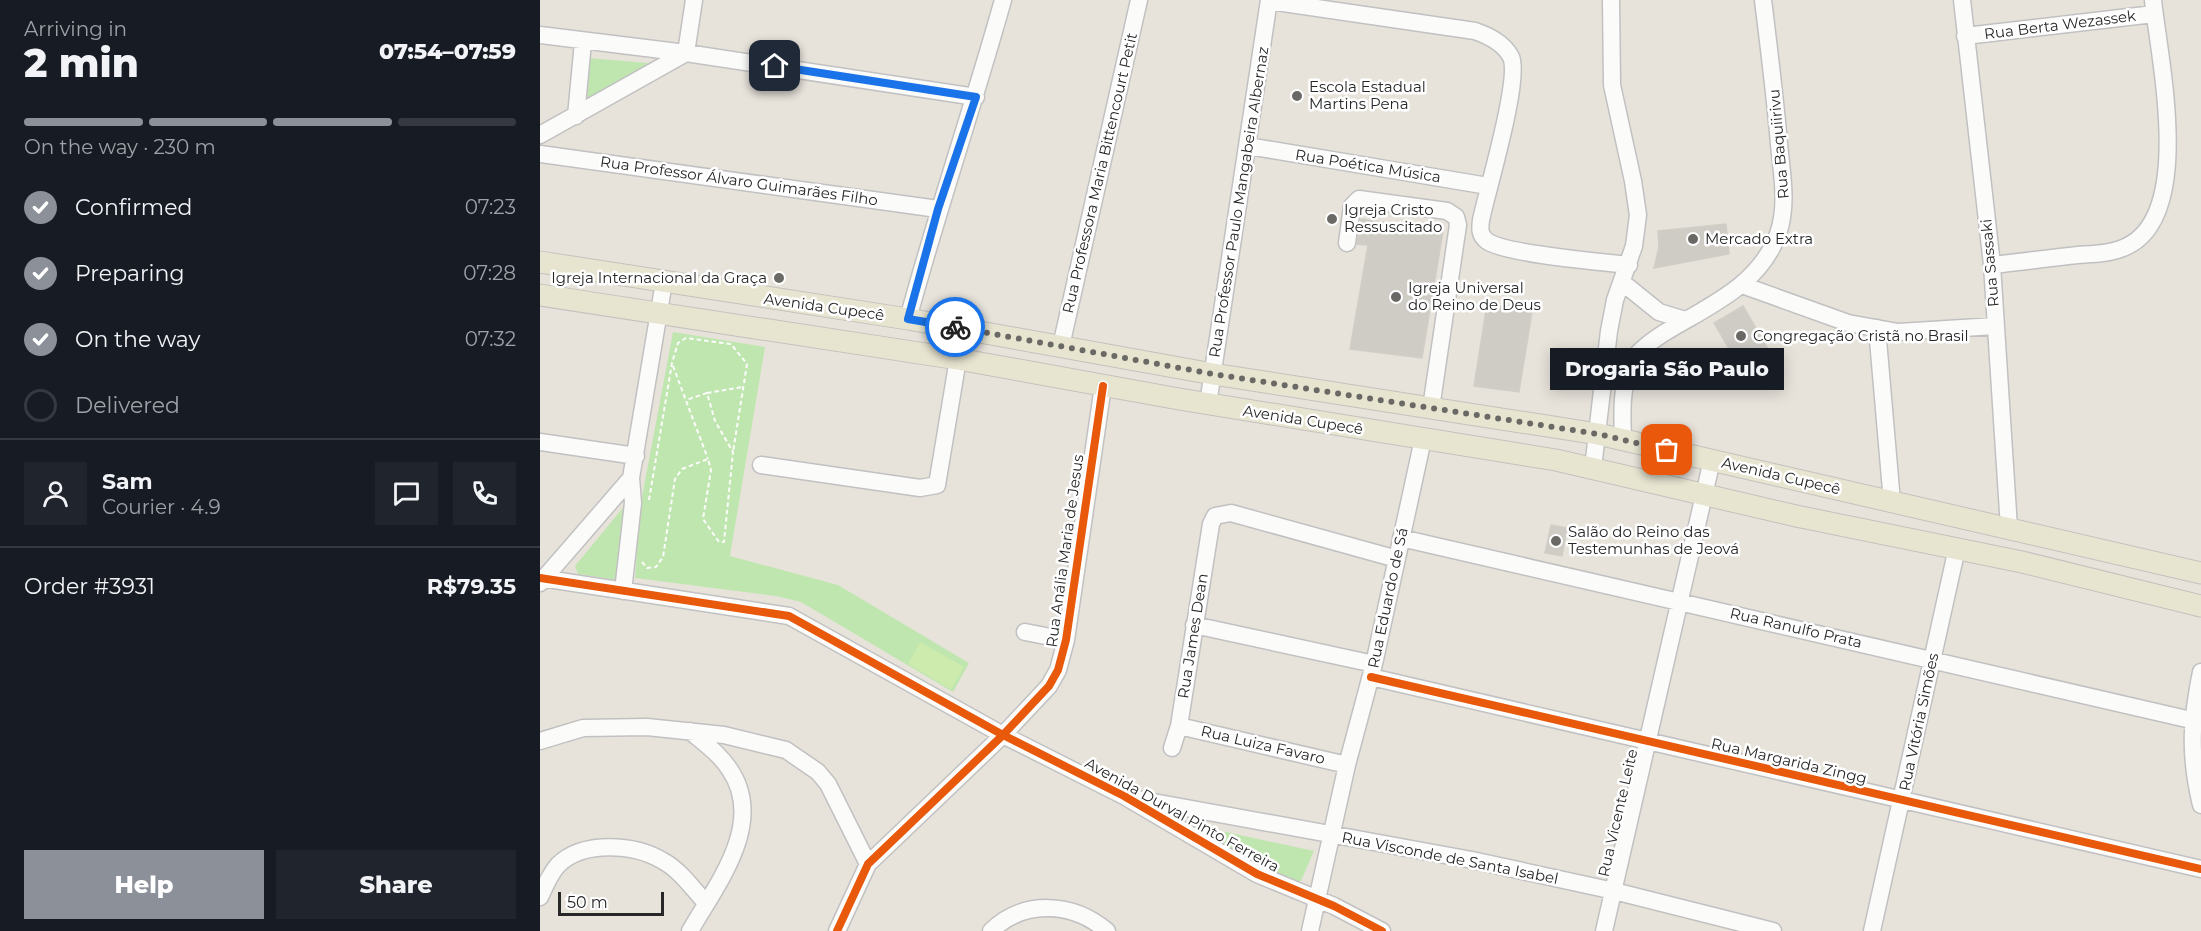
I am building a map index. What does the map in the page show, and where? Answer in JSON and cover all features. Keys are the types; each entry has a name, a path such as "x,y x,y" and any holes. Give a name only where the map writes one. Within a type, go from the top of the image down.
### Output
{"main road":[{"name":"Avenida Cupecê","path":"540,262 908,319 1213,374 1598,434 2201,573"},
{"name":"Avenida Cupecê","path":"540,295 958,359 1208,404 1505,451 1593,468 1704,495 1958,548 2201,606"}],"street":[{"path":"686,53 694,0"},
{"path":"908,319 938,209 976,97 1003,0"},
{"name":"Rua Professora Maria Bittencourt Petit","path":"1061,346 1139,0"},
{"path":"1269,0 1480,33 1505,48 1513,63 1514,80 1488,186 1480,230 1487,241 1507,249 1629,265"},
{"name":"Rua Professor Paulo Mangabeira Albernaz","path":"1208,404 1269,0"},
{"path":"1593,468 1606,352 1615,300 1629,265 1638,215 1612,84 1611,0"},
{"name":"Rua Baquiirivu","path":"1623,440 1624,389 1632,361 1651,342 1742,285 1756,273 1779,232 1784,207 1775,93 1763,0"},
{"name":"Rua Sassaki","path":"1962,0 1992,265 2008,528"},
{"path":"1992,265 2113,251 2132,244 2147,230 2161,200 2166,178 2168,139 2154,7"},
{"name":"Rua Berta Wezassek","path":"1965,36 2154,7"},
{"path":"540,35 686,53 976,97"},
{"path":"576,116 583,42"},
{"path":"540,135 686,53"},
{"name":"Rua Poética Música","path":"1248,146 1488,186"},
{"name":"Rua Professor Álvaro Guimarães Filho","path":"540,154 938,209"},
{"path":"1347,243 1352,206 1359,198 1447,211 1456,217 1458,225 1431,408"},
{"path":"623,591 633,503 632,478 664,282"},
{"path":"1623,283 1659,312 1685,320"},
{"path":"1742,285 1848,323 1898,332 1995,326"},
{"path":"1651,342 1659,312"},
{"path":"1877,328 1892,502"},
{"path":"1606,352 1615,362 1632,361"},
{"path":"761,465 920,488 938,485 941,478 958,359"},
{"name":"Rua Anália Maria de Jesus","path":"868,864 1003,735 1049,686 1058,670 1066,640 1103,386"},
{"name":"Rua Eduardo de Sá","path":"1310,931 1347,765 1372,670 1423,439"},
{"path":"540,442 636,456"},
{"name":"Rua Vicente Leite","path":"1604,931 1712,460"},
{"path":"541,580 632,478"},
{"name":"Rua James Dean","path":"1172,748 1179,726 1211,524 1217,514 1231,513 1397,559"},
{"name":"Rua Ranulfo Prata","path":"1401,538 2191,720"},
{"name":"Rua Vitória Simões","path":"1872,931 1958,548"},
{"name":"Avenida Durval Pinto Ferreira","path":"541,580 789,616 1003,735 1124,796 1257,874 1382,931"},
{"name":"Rua Margarida Zingg","path":"1194,625 1648,742 2201,869"},
{"path":"1025,632 1066,640"},
{"path":"2201,672 2191,720 2194,778 2201,805"},
{"path":"540,741 583,729 614,726 690,731 751,741 786,750 818,772 834,794 868,864 837,931"},
{"name":"Rua Luiza Favaro","path":"1179,726 1347,765"},
{"path":"690,731 731,771 740,796 742,817 733,856 690,931"},
{"name":"Rua Visconde de Santa Isabel","path":"1124,796 1472,860 1614,891 1724,926 1773,931"},
{"path":"540,897 549,878 564,861 587,852 612,848 647,853 663,861 706,903"},
{"path":"991,931 1012,915 1028,909 1048,907 1080,913 1094,919 1107,931"}],"path":[{"path":"648,507 672,363 678,343 686,338 731,344 747,364 724,542 719,542 703,519 711,470 672,363"},
{"path":"686,400 707,393 744,387"},
{"path":"707,393 715,421 734,452"},
{"path":"641,559 647,568 656,567 663,557 675,479 682,469 708,459"}],"green space":[{"path":"590,58 658,64 587,102"},
{"path":"673,332 765,347 730,556 838,585 969,663 953,692 801,602 776,596 635,578 641,502"},
{"path":"626,504 618,580 578,574 575,566"},
{"path":"920,642 964,667 951,689 908,664"},
{"path":"1208,828 1314,851 1301,881 1292,882 1208,839 1204,834"}],"building":[{"name":"Igreja Universal do Reino de Deus","path":"1361,219 1443,231 1422,358 1350,349 1368,245 1357,244"},
{"name":"Mercado Extra","path":"1726,224 1729,254 1654,268 1659,247 1658,231"},
{"path":"1487,304 1532,312 1519,392 1474,386"},
{"name":"Congregação Cristã no Brasil","path":"1743,306 1768,349 1764,360 1746,369 1738,364 1714,323"},
{"name":"Salão do Reino das Testemunhas de Jeová","path":"1551,525 1567,528 1562,556 1545,553"}],"cycle path":[{"path":"837,931 868,864 1003,735 1049,686 1058,670 1066,640 1103,386"},
{"path":"540,578 789,616 1003,735 1124,796 1257,874 1334,906 1382,931"},
{"path":"1371,677 2201,869"}],"way so far":[{"path":"955,327 1213,374 1598,434 1667,450"}],"place":[{"name":"Escola Estadual Martins Pena","path":"1297,96"},
{"name":"Igreja Cristo Ressuscitado","path":"1332,219"},
{"name":"Mercado Extra","path":"1693,239"},
{"name":"Igreja Internacional da Graça","path":"779,278"},
{"name":"Igreja Universal do Reino de Deus","path":"1396,297"},
{"name":"Congregação Cristã no Brasil","path":"1741,336"},
{"name":"Drogaria São Paulo","path":"1667,450"},
{"name":"Salão do Reino das Testemunhas de Jeová","path":"1556,541"}],"route":[{"path":"775,66 976,97 938,209 908,319 955,327"}]}
